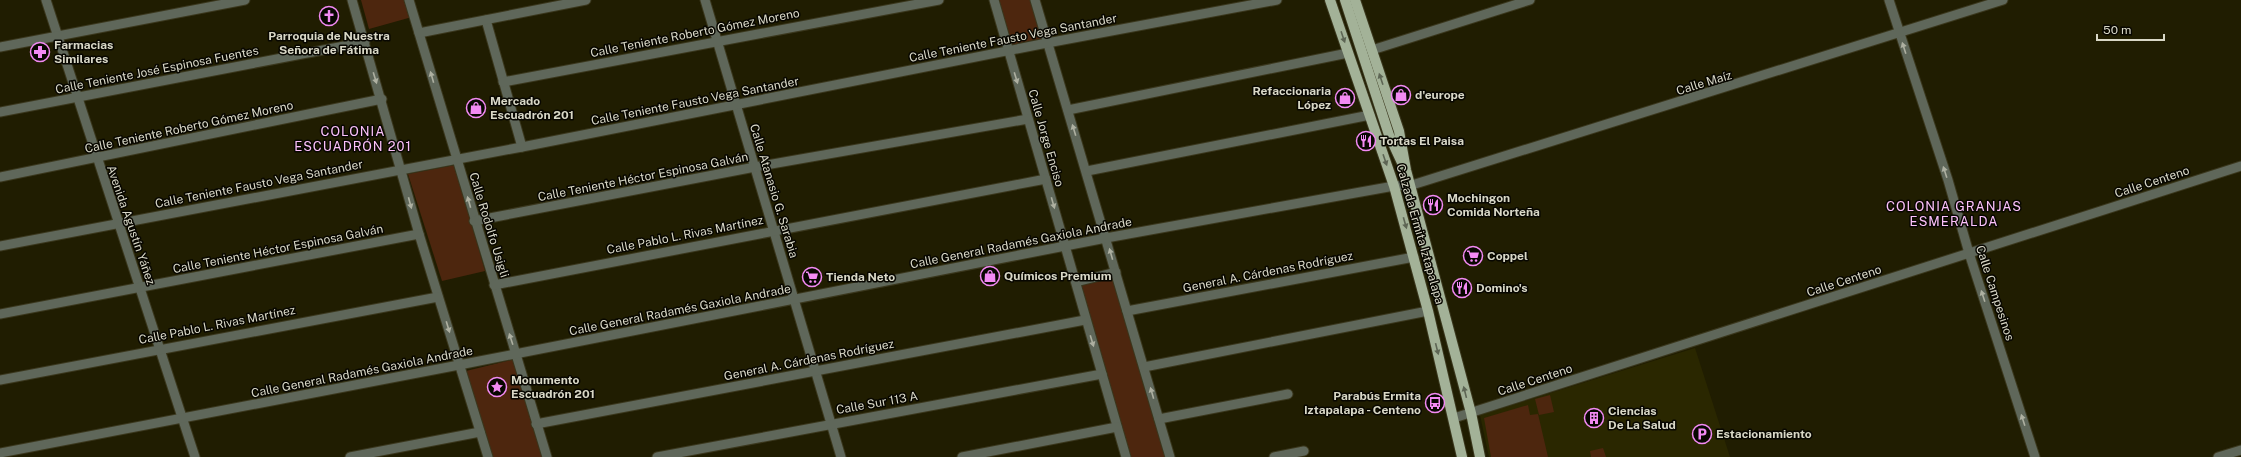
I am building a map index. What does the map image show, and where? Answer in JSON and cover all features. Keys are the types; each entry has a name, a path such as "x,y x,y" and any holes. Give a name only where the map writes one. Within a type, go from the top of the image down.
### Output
{"main road":[{"name":"Calzada Ermita Iztapalapa","path":"1330,0 1394,186 1428,311 1462,457"},
{"name":"Calzada Ermita Iztapalapa","path":"1345,0 1389,135 1412,186 1471,413 1479,457"},
{"name":"Calzada Ermita Iztapalapa","path":"1355,0 1399,131 1406,170"},
{"path":"1444,378 1461,374"}],"street":[{"name":"Avenida Agustín Yáñez","path":"46,0 96,159 195,457"},
{"path":"0,47 245,0"},
{"path":"352,0 382,99 419,234 488,457"},
{"name":"Calle Rodolfo Usigli","path":"409,0 474,221 547,457"},
{"path":"419,33 586,0"},
{"name":"Calle Atanasio G. Sarabia","path":"705,0 841,457"},
{"name":"Calle Teniente Roberto Gómez Moreno","path":"503,82 939,0"},
{"name":"Calle Jorge Enciso","path":"994,0 1076,282 1085,320 1126,457"},
{"path":"1035,0 1087,171 1170,457"},
{"name":"Calle Teniente Fausto Vega Santander","path":"0,246 522,147 1008,52 1047,43 1277,0"},
{"path":"1372,50 1530,0"},
{"name":"Calle Campesinos","path":"1889,0 1948,180 1969,253 2035,457"},
{"name":"Calle Maíz","path":"1412,186 2003,0"},
{"path":"486,20 522,147"},
{"name":"Calle Teniente José Espinosa Fuentes","path":"0,112 365,42"},
{"path":"1068,110 1348,53"},
{"name":"Calle Teniente Roberto Gómez Moreno","path":"0,178 382,99"},
{"path":"1087,171 1370,115"},
{"name":"Calle Teniente Héctor Espinosa Galván","path":"474,221 755,167 1028,118"},
{"name":"Calle Centeno","path":"1454,418 2241,166"},
{"name":"Calle Pablo L. Rivas Martínez","path":"494,285 1046,178"},
{"name":"Calle General Radamés Gaxiola Andrade","path":"0,453 459,366 1106,238 1394,186 1412,186"},
{"name":"Calle Teniente Héctor Espinosa Galván","path":"0,314 419,234"},
{"name":"General A. Cárdenas Rodríguez","path":"1127,311 1414,257"},
{"path":"1076,282 1116,272"},
{"name":"Calle Pablo L. Rivas Martínez","path":"0,380 159,348 438,297"},
{"path":"1144,367 1428,311"},
{"name":"General A. Cárdenas Rodríguez","path":"536,424 1085,320"},
{"name":"Calle Sur 113 A","path":"657,457 1102,374"},
{"path":"1159,419 1288,394"},
{"path":"962,457 1117,427"},
{"path":"350,457 480,432"},
{"path":"2218,457 2241,450"},
{"path":"1274,457 1304,451"}],"shaded area":[{"path":"361,0 407,0 412,17 369,29"},
{"path":"998,0 1034,0 1045,38 1011,45"},
{"path":"455,165 485,271 442,281 408,174"},
{"path":"1113,275 1167,457 1126,457 1080,283"},
{"path":"1695,348 1730,457 1489,457 1480,415"},
{"path":"515,359 544,457 492,457 466,371"},
{"path":"1550,395 1554,412 1539,415 1535,399"},
{"path":"1528,405 1530,415 1538,414 1548,457 1491,457 1484,418"},
{"path":"1603,448 1606,457 1591,457 1590,451"}],"place":[{"name":"Parroquia de Nuestra Señora de Fátima","path":"329,16"},
{"name":"Farmacias Similares","path":"40,52"},
{"name":"d'europe","path":"1401,95"},
{"name":"Refaccionaria López","path":"1345,98"},
{"name":"Mercado Escuadrón 201","path":"476,108"},
{"name":"Tortas El Paisa","path":"1366,141"},
{"name":"Mochingon Comida Norteña","path":"1433,205"},
{"name":"Coppel","path":"1473,256"},
{"name":"Químicos Premium","path":"990,276"},
{"name":"Tienda Neto","path":"812,277"},
{"name":"Domino's","path":"1462,288"},
{"name":"Monumento Escuadrón 201","path":"497,387"},
{"name":"Parabús Ermita Iztapalapa - Centeno","path":"1435,403"},
{"name":"Ciencias De La Salud","path":"1594,418"},
{"name":"Estacionamiento","path":"1702,434"}],"district":[{"name":"COLONIA ESCUADRÓN 201","path":"353,138"},
{"name":"COLONIA GRANJAS ESMERALDA","path":"1954,214"}]}
